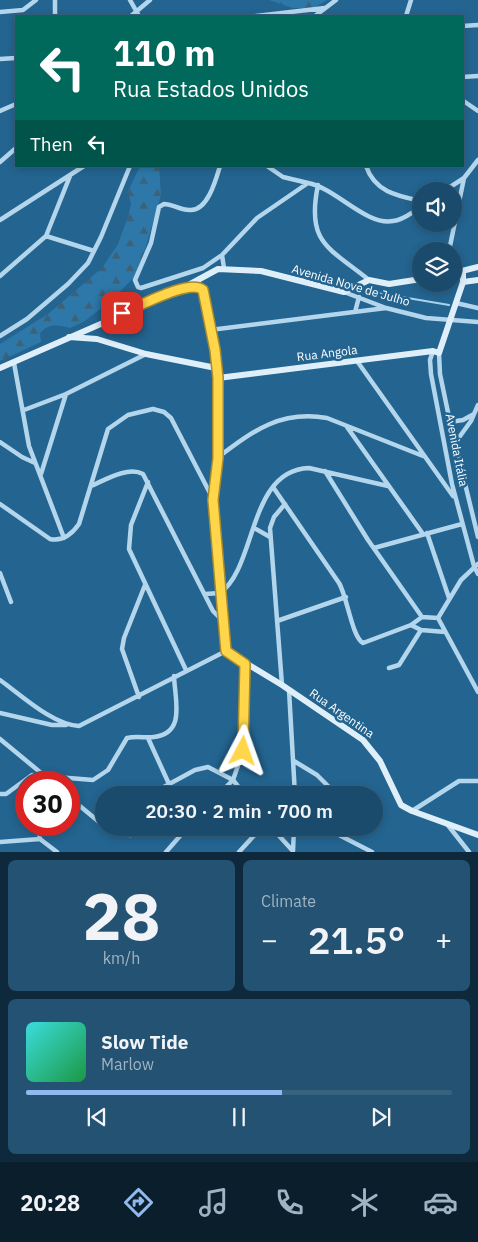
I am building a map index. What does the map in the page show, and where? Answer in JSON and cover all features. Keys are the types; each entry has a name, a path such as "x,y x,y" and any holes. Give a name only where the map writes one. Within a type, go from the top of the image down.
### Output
{"main road":[{"path":"436,352 450,321 463,282 463,272 478,267"},
{"name":"Avenida Nove de Julho","path":"0,368 14,364 96,324 184,288 204,271 224,268 261,271 344,292"},
{"path":"344,292 369,280 389,284 412,280"},
{"path":"463,282 478,280"},
{"path":"184,288 197,287 203,290 218,378 218,458 213,500 226,651"},
{"path":"96,324 93,330 97,339"},
{"path":"66,338 97,339 146,354 216,368"},
{"name":"Rua Angola","path":"218,378 436,352"},
{"name":"Rua Argentina","path":"226,651 282,685 372,748 380,760 396,798 401,805 412,811 478,835"}],"street":[{"path":"0,12 23,10 36,0"},
{"path":"55,0 55,15"},
{"path":"130,0 138,14 150,0"},
{"path":"316,15 336,0"},
{"path":"406,15 411,0"},
{"path":"265,15 325,8"},
{"path":"464,26 478,25"},
{"path":"0,59 15,58"},
{"path":"464,77 478,76"},
{"path":"464,101 478,111"},
{"path":"0,111 15,104"},
{"path":"0,162 15,149"},
{"path":"458,182 464,178 478,160"},
{"path":"1,220 83,167"},
{"path":"0,336 27,320 68,284 88,262 130,167"},
{"path":"220,167 212,190 199,208 189,210 164,204 159,207 154,236 136,284 141,288 204,271 257,218 308,183"},
{"path":"268,167 283,177 318,185 383,222 399,220 412,212"},
{"path":"366,167 380,188 412,199"},
{"path":"0,276 46,236 70,176"},
{"path":"451,242 464,178"},
{"path":"318,185 314,208 318,236 323,243 369,280"},
{"path":"46,236 94,251"},
{"path":"222,255 224,268"},
{"name":"Avenida Nove de Julho","path":"344,292 386,308 438,321 478,322"},
{"path":"355,312 359,297"},
{"path":"456,303 478,308"},
{"path":"210,330 386,308"},
{"name":"Avenida Itália","path":"436,352 450,422 478,537"},
{"name":"Avenida Itália","path":"436,352 430,367 456,500 478,574"},
{"path":"24,410 66,394 146,354"},
{"path":"357,361 456,500"},
{"path":"14,364 24,410 26,433 35,463 41,474 64,538"},
{"path":"41,474 66,394"},
{"path":"455,443 475,413 478,405"},
{"path":"0,504 45,536 54,540 64,538 79,524 108,429 128,415 153,409 164,412 171,418 213,500"},
{"path":"450,422 463,420 475,413"},
{"path":"218,458 259,428 291,417 313,415 327,418 423,456"},
{"path":"347,427 388,486 425,534 449,598"},
{"path":"0,442 22,457 35,463"},
{"path":"205,594 220,593 232,582 265,499 285,474 298,468 388,486"},
{"path":"91,486 132,471 143,474 213,611 223,621"},
{"path":"325,472 374,548 422,617"},
{"path":"148,482 131,525 128,543 145,585 186,670"},
{"path":"273,487 339,583 346,597 357,638 361,642 365,644 411,625 422,617 438,618"},
{"path":"282,685 270,537 271,522 285,504"},
{"path":"374,548 462,524"},
{"path":"254,528 270,537"},
{"path":"438,618 449,598 476,565"},
{"path":"0,573 11,602"},
{"path":"139,697 122,649 124,638 145,585"},
{"path":"278,621 346,597"},
{"path":"438,618 476,684 478,692"},
{"path":"411,625 422,630 445,632"},
{"path":"388,668 399,665 422,630"},
{"path":"0,713 52,725 75,726 91,722 174,676 226,651"},
{"path":"226,786 232,780 244,745 245,664"},
{"path":"80,780 93,780 108,770 127,738 165,736 174,728 176,722 174,676"},
{"path":"0,680 56,719 68,725"},
{"path":"289,690 295,786"},
{"path":"148,738 169,784"},
{"path":"0,739 38,771"},
{"path":"294,762 317,775 328,786"},
{"path":"165,786 195,770 208,767 232,780 237,786"},
{"path":"412,811 459,781 478,780"},
{"path":"0,794 6,794 15,787"},
{"path":"80,806 95,819"},
{"path":"447,824 469,852"},
{"path":"40,836 40,839 56,852"},
{"path":"166,852 180,836"},
{"path":"239,852 254,836"},
{"path":"279,836 293,851"},
{"path":"293,851 294,836"},
{"path":"341,836 372,852"},
{"path":"0,842 40,839"}],"green space":[{"path":"269,0 327,0 313,8 293,8"},
{"path":"140,167 159,167 161,195 144,253 134,277 113,299 85,321 70,328 50,326 40,333 41,342 0,361 0,344 48,314 102,268 118,244 129,214 131,203 128,192"}],"waterway":[{"path":"366,291 449,305"}],"route":[{"path":"122,313 175,290 200,287 203,290 204,304 215,350 218,378 218,458 213,500 217,562 226,651 245,664 245,738 243,751"}]}
